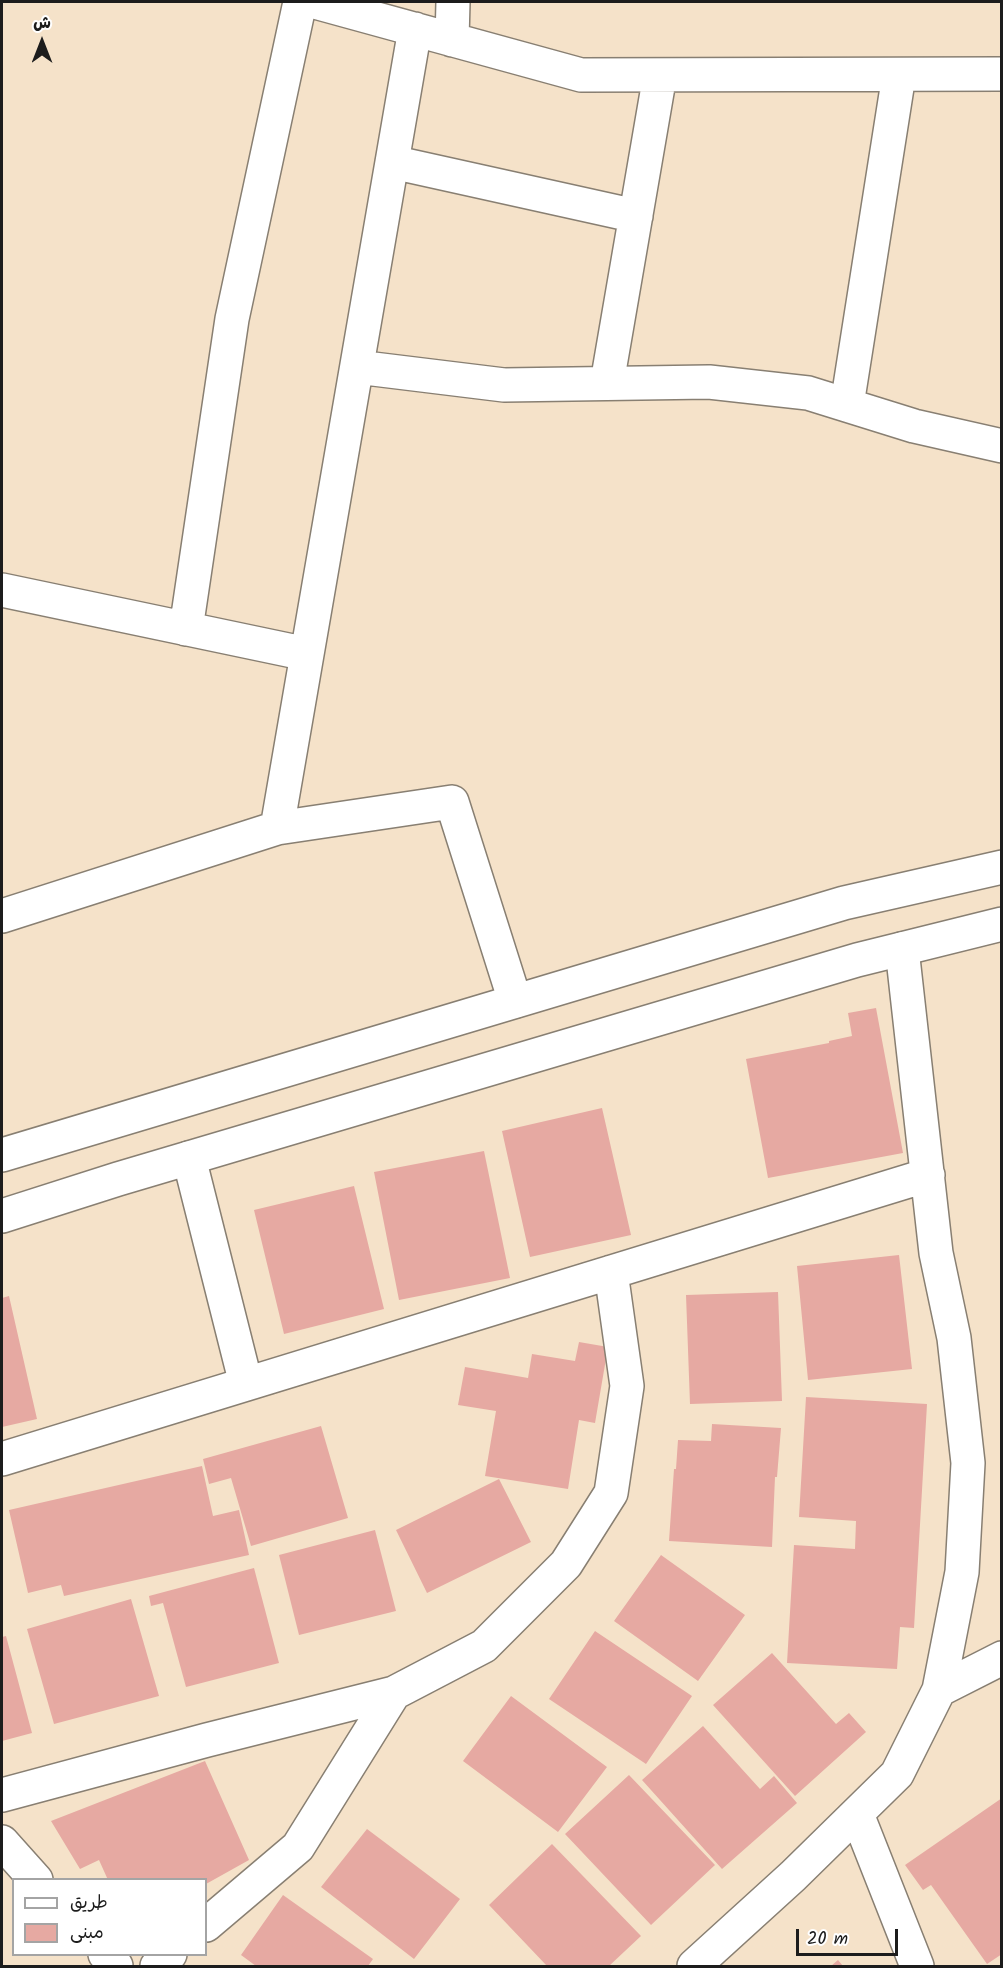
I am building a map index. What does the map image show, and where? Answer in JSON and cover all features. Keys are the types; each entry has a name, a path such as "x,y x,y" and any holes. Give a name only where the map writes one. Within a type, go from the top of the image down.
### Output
{"street":[{"path":"186,629 232,319 300,2"},
{"path":"315,2 580,75 1002,74"},
{"path":"452,40 453,2"},
{"path":"276,828 415,29"},
{"path":"607,383 660,75"},
{"path":"847,405 898,75"},
{"path":"392,162 636,216"},
{"path":"357,367 504,386 709,382 808,393 914,426 1002,446"},
{"path":"2,591 307,654"},
{"path":"2,916 276,828 452,802 515,1001"},
{"path":"2,1155 844,903 1002,867"},
{"path":"2,1216 189,1158 846,963 1002,924"},
{"path":"694,1966 897,1774 939,1690 962,1572 968,1463 954,1338 936,1253 902,949"},
{"path":"189,1158 246,1384"},
{"path":"2,1459 928,1175"},
{"path":"2,1795 394,1693 484,1646 566,1564 611,1493 627,1386 611,1272"},
{"path":"939,1690 1002,1658"},
{"path":"207,1924 298,1847 394,1693"},
{"path":"857,1814 917,1966"},
{"path":"2,1842 34,1878"}],"building":[{"path":"876,1008 903,1153 768,1178 746,1059 829,1043 829,1041 852,1036 848,1013"},
{"path":"602,1108 631,1235 530,1257 502,1131"},
{"path":"484,1151 510,1278 399,1300 374,1172"},
{"path":"354,1186 384,1309 284,1334 254,1210"},
{"path":"899,1255 912,1369 808,1380 797,1266"},
{"path":"778,1292 782,1401 690,1404 686,1295"},
{"path":"9,1296 37,1419 2,1427 2,1298"},
{"path":"579,1342 608,1347 595,1423 579,1420 568,1489 485,1476 496,1411 458,1405 465,1367 528,1378 532,1354 575,1361"},
{"path":"806,1397 927,1404 914,1628 900,1627 897,1669 787,1663 794,1545 855,1549 856,1521 799,1517"},
{"path":"712,1424 781,1428 777,1477 775,1477 772,1547 669,1541 678,1440 711,1441"},
{"path":"321,1426 348,1518 251,1546 231,1478 209,1484 203,1459"},
{"path":"202,1466 213,1516 239,1510 249,1555 64,1596 61,1585 28,1593 9,1510"},
{"path":"499,1479 531,1542 427,1593 396,1530"},
{"path":"375,1530 396,1611 299,1635 279,1555"},
{"path":"661,1555 745,1615 698,1681 614,1621"},
{"path":"254,1568 279,1663 186,1687 163,1603 151,1606 149,1596"},
{"path":"131,1599 159,1696 54,1724 27,1629"},
{"path":"595,1631 692,1696 646,1764 549,1699"},
{"path":"6,1636 32,1733 2,1741 2,1637"},
{"path":"772,1653 836,1724 849,1713 866,1732 795,1796 713,1705"},
{"path":"511,1696 607,1767 558,1832 463,1761"},
{"path":"703,1726 760,1789 774,1776 797,1803 722,1869 642,1780"},
{"path":"205,1761 249,1860 207,1883 207,1878 107,1878 99,1860 80,1869 51,1821"},
{"path":"629,1775 715,1865 651,1925 565,1834"},
{"path":"1002,1798 1002,1954 987,1964 931,1885 923,1890 905,1865"},
{"path":"367,1829 460,1899 414,1959 321,1887"},
{"path":"552,1844 641,1936 609,1966 547,1966 489,1905"},
{"path":"283,1895 373,1959 368,1966 256,1966 241,1955"},
{"path":"838,1960 843,1966 831,1966"}]}
